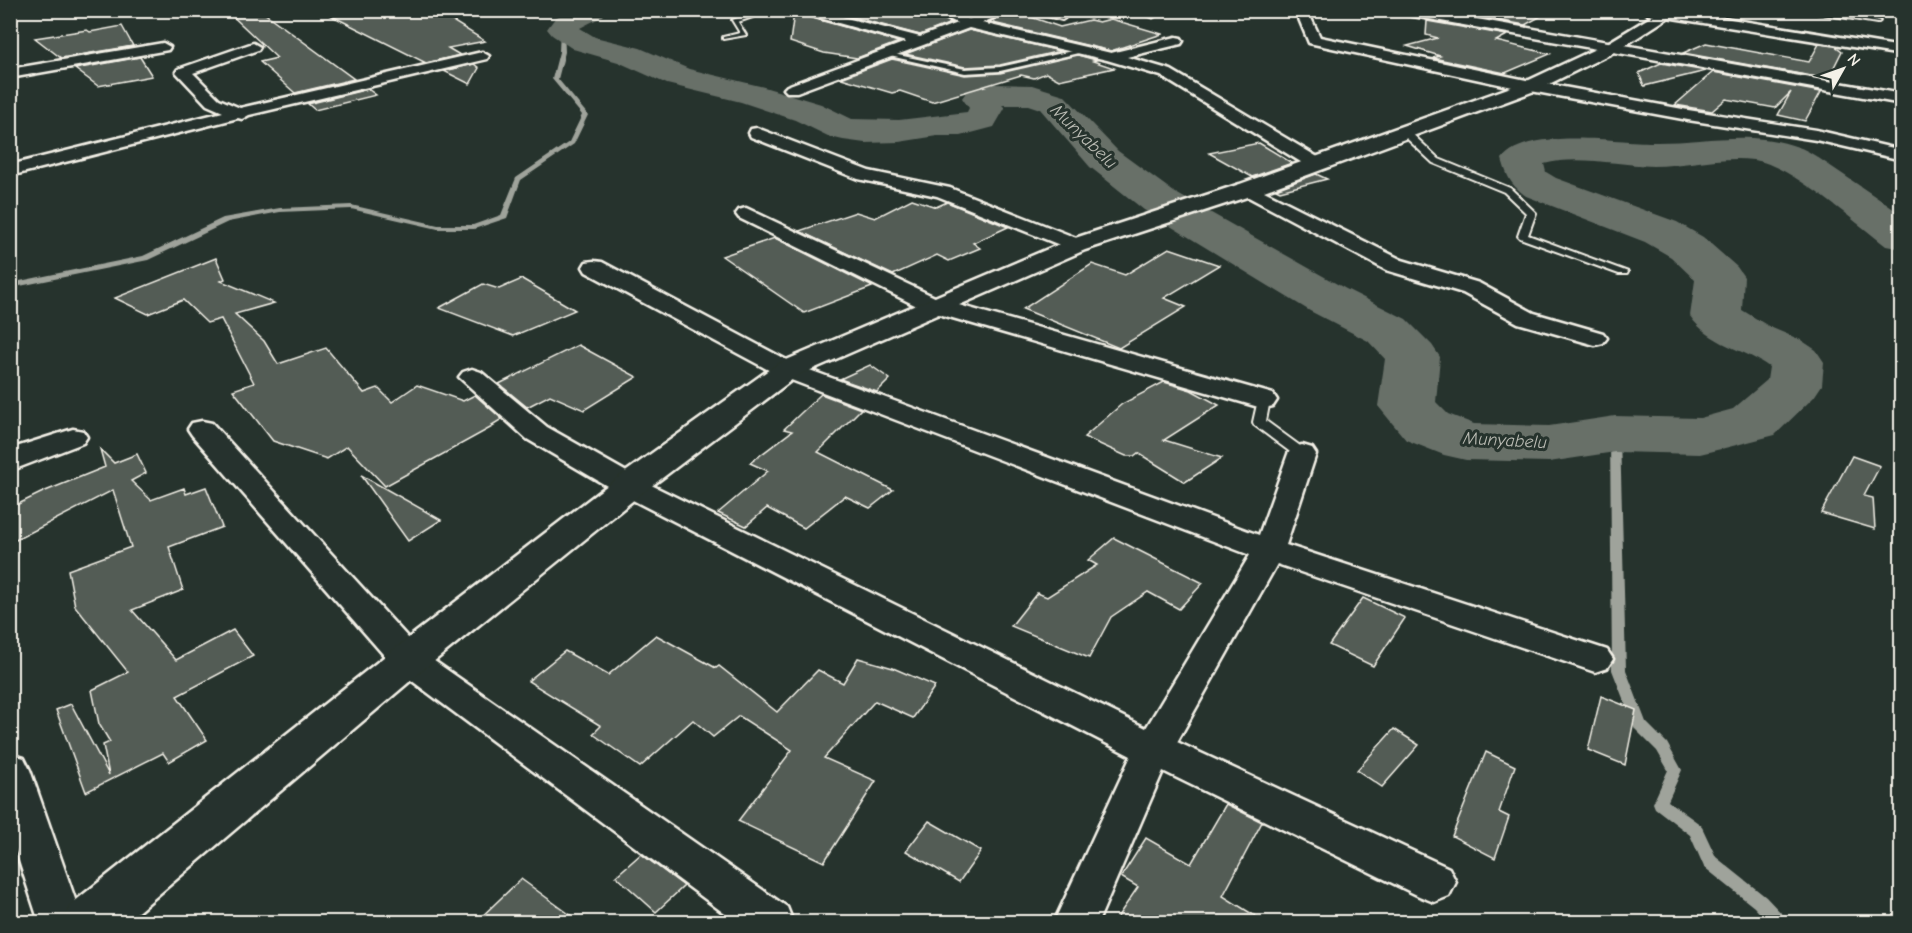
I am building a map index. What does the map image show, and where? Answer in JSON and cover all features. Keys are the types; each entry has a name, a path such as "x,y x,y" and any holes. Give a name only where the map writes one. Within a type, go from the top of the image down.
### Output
{"street":[{"path":"798,10 919,41"},
{"path":"937,10 970,24 1085,50 1166,73 1315,163"},
{"path":"792,89 1005,10"},
{"path":"1312,10 1303,14 1314,40 1531,86 1689,115 1816,135 1901,154"},
{"path":"1402,10 1902,99"},
{"path":"1648,10 1902,51"},
{"path":"1889,10 1902,12"},
{"path":"88,922 408,660 629,486 786,370 1077,245 1248,189 1531,86 1612,47 1671,12"},
{"path":"1111,57 1176,41"},
{"path":"10,74 163,47"},
{"path":"242,114 213,102 183,72 253,47"},
{"path":"10,171 165,130 242,114 482,56"},
{"path":"757,133 864,175 943,192 1077,245"},
{"path":"1248,189 1394,265 1471,288 1526,318 1595,338"},
{"path":"746,214 933,305 1264,400"},
{"path":"594,267 786,370 1269,550 1595,659"},
{"path":"472,377 537,433 629,486 1153,749 1434,882"},
{"path":"202,429 408,660 771,922"},
{"path":"10,462 21,455 73,437"},
{"path":"1076,922 1153,749 1269,550 1302,454"},
{"path":"10,770 61,922"}],"lane":[{"path":"725,38 744,34 734,21 770,10"},
{"path":"1028,10 1062,18"},
{"path":"1801,10 1877,21"},
{"path":"884,54 965,71 1000,69 1085,50"},
{"path":"1404,131 1436,161 1507,190 1531,213 1522,236 1623,272"},
{"path":"1264,400 1259,422 1302,454"}],"building":[{"path":"226,10 260,10 354,79 295,93 260,62 277,58"},
{"path":"320,10 435,10 485,41 448,48 460,55 426,63"},
{"path":"826,10 929,10 951,23 920,35"},
{"path":"1013,10 1022,10 1022,14 1060,27 1090,20 1099,22 1111,19 1162,34 1111,51 989,22"},
{"path":"1442,10 1552,10 1525,25"},
{"path":"794,13 899,42 857,58 824,53 790,42"},
{"path":"1427,21 1507,35 1496,41 1550,54 1505,73 1433,58 1440,56 1407,46 1438,38 1426,35"},
{"path":"122,26 133,46 61,58 35,38 87,30 90,32"},
{"path":"969,30 1060,51 1000,65 965,67 905,54"},
{"path":"1706,43 1809,62 1819,44 1835,46 1842,51 1828,79 1683,53"},
{"path":"1078,55 1114,68 1059,80 1046,73 1034,78 1021,75 932,102 900,91 892,93 841,78 892,59 965,75 1000,73"},
{"path":"140,57 152,76 98,86 75,69"},
{"path":"1661,63 1706,71 1644,86 1639,73"},
{"path":"474,64 479,68 470,84 444,71"},
{"path":"1713,72 1821,92 1805,121 1778,115 1791,92 1775,108 1726,99 1712,111 1675,105"},
{"path":"368,89 376,95 315,110 308,104"},
{"path":"1259,143 1292,163 1252,177 1209,153"},
{"path":"1316,174 1327,179 1280,191 1276,189"},
{"path":"912,199 936,207 947,202 1008,227 973,243 980,248 949,261 937,255 893,275 799,231 856,212 875,218"},
{"path":"775,238 872,287 804,313 722,256"},
{"path":"1169,248 1219,265 1164,298 1186,307 1119,348 1023,309 1092,264 1125,275"},
{"path":"216,258 225,279 221,281 274,303 235,314 264,341 278,364 326,348 364,393 378,388 392,402 417,385 463,401 475,395 502,419 492,425 494,426 385,486 347,446 327,459 273,441 233,390 254,383 221,319 207,323 183,300 148,314 115,298"},
{"path":"522,279 575,310 513,336 439,308 483,284 499,289"},
{"path":"578,345 637,377 584,410 550,395 527,407 499,384"},
{"path":"870,365 890,379 877,392 840,379"},
{"path":"1164,382 1191,390 1219,405 1164,440 1222,458 1185,482 1138,453 1134,456 1126,456 1084,437 1122,404"},
{"path":"821,394 861,409 818,452 893,490 870,508 845,496 804,528 767,508 746,526 718,513 768,471 750,463 792,431 784,429"},
{"path":"100,449 114,463 137,454 146,473 131,481 151,500 184,488 186,494 206,487 222,527 169,547 183,590 132,610 176,660 233,630 253,656 177,696 207,740 169,762 163,753 86,792 56,710 71,704 109,775 103,745 110,742 99,724 92,690 128,672 75,606 68,570 131,547 113,490 10,543 10,508 105,467"},
{"path":"1852,456 1880,466 1864,496 1873,498 1875,529 1821,513"},
{"path":"361,475 441,520 408,541"},
{"path":"1114,538 1203,583 1179,609 1148,592 1111,617 1089,658 1011,626 1037,593 1047,597 1097,565 1088,560"},
{"path":"1363,598 1405,618 1373,666 1329,645"},
{"path":"656,635 716,668 719,666 777,712 818,670 843,683 858,658 893,668 935,686 913,718 875,701 824,758 876,781 824,862 738,821 792,750 739,716 713,737 693,720 640,767 593,734 601,726 528,681 565,651 608,675"},
{"path":"1601,696 1636,710 1625,765 1588,750"},
{"path":"1394,729 1419,745 1382,787 1357,770"},
{"path":"1486,752 1515,766 1499,812 1509,817 1495,858 1452,836"},
{"path":"1226,804 1262,822 1223,896 1265,922 1114,922 1138,887 1121,877 1146,838 1191,864"},
{"path":"929,821 981,851 959,882 906,851"},
{"path":"641,854 684,886 656,912 616,876"},
{"path":"521,879 580,922 476,922"}],"waterway":[{"name":"Munyabelu","path":"593,10 565,24 562,29 584,43 629,55 679,77 752,94 808,112 843,129 865,132 899,131 937,125 960,125 981,119 987,108 979,98 993,94 1032,95 1052,102 1104,159 1159,201 1328,300 1387,330 1413,357 1407,406 1427,427 1466,442 1549,444 1615,434 1700,436 1754,422 1794,385 1797,362 1782,351 1751,338 1716,316 1720,277 1687,247 1661,232 1541,187 1528,178 1522,159 1535,154 1568,150 1653,154 1735,147 1768,150 1795,161 1902,236"},
{"path":"10,286 145,258 226,220 280,210 351,207 438,227 474,227 504,216 518,179 572,143 585,115 555,79 562,52 562,29"},
{"path":"1615,434 1619,670 1640,725 1662,747 1675,770 1660,803 1696,830 1710,862 1760,902 1778,922"}]}
